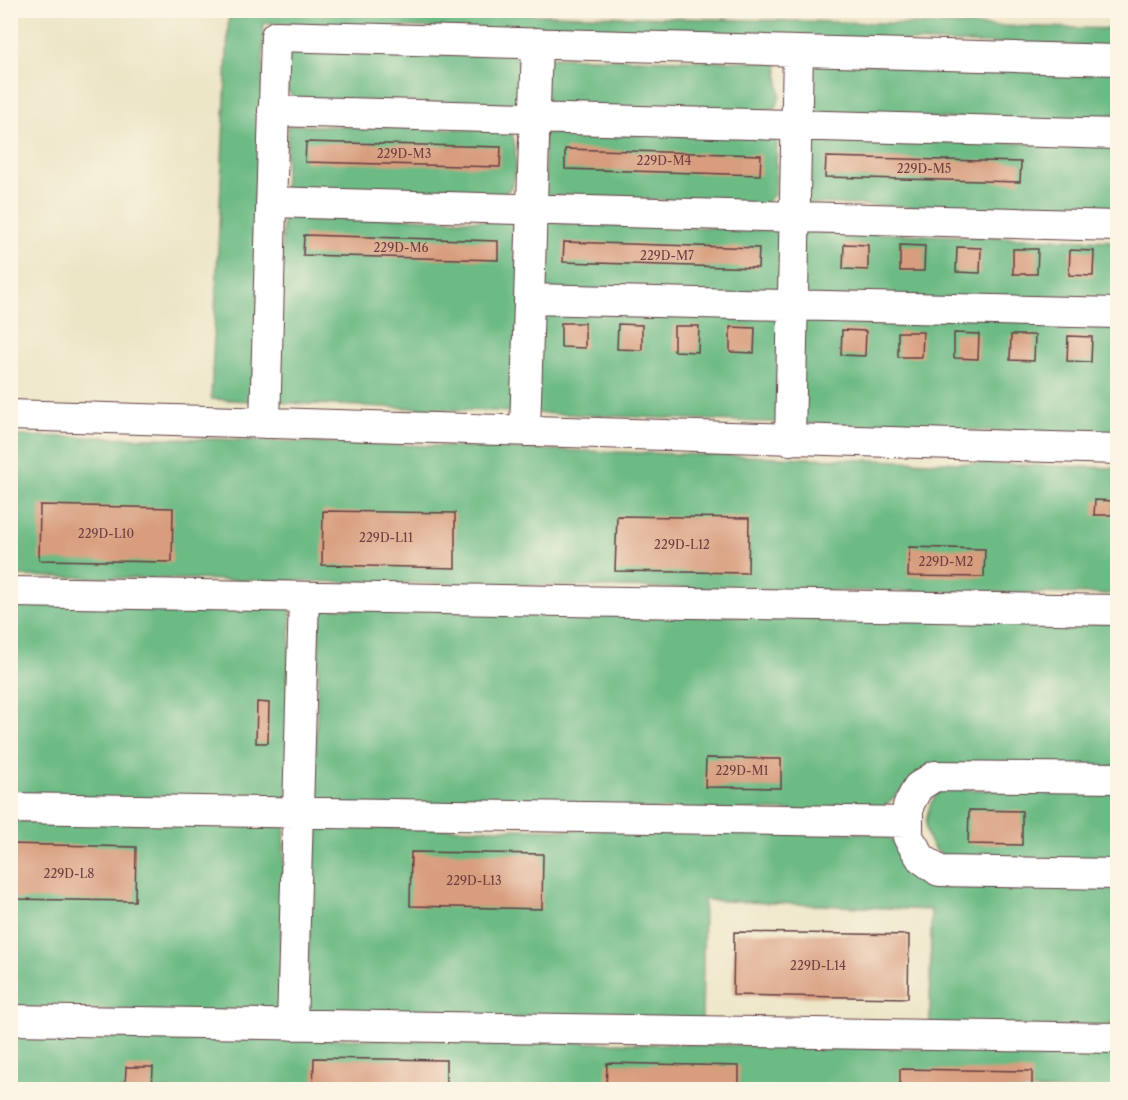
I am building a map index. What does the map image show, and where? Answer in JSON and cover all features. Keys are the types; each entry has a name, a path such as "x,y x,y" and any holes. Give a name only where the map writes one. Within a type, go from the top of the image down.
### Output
{"lane":[{"path":"265,423 276,36 1118,60"},
{"path":"525,431 537,43"},
{"path":"790,440 798,51"},
{"path":"273,111 1118,134"},
{"path":"271,202 1118,226"},
{"path":"530,299 1118,313"},
{"path":"10,416 1118,449"},
{"path":"10,592 1118,610"},
{"path":"292,1025 304,597"},
{"path":"1118,778 935,776 918,787 908,806 908,837 921,858 939,871 1118,874"},
{"path":"10,808 908,822"},
{"path":"10,1020 1118,1038"}],"green space":[{"path":"229,11 390,11 1117,29 1117,47 264,23 256,396 251,401 211,399"},
{"path":"286,49 514,51 522,68 519,101 515,105 295,99 287,90"},
{"path":"542,57 777,62 780,95 777,106 764,112 548,106"},
{"path":"811,63 1117,70 1117,123 810,115"},
{"path":"288,125 510,130 516,167 513,182 500,197 284,190"},
{"path":"544,133 773,137 777,143 775,194 764,204 545,195"},
{"path":"808,138 1117,145 1117,215 806,203"},
{"path":"283,214 1117,241 1118,434 1115,436 277,401"},
{"path":"11,436 213,439 1117,468 1117,588 1108,594 11,576"},
{"path":"11,602 291,607 287,804 11,802"},
{"path":"320,608 1113,623 1117,627 1118,766 905,787 878,812 314,805"},
{"path":"942,789 1117,792 1117,862 949,859 933,847 926,824 932,801"},
{"path":"11,821 285,825 279,1013 11,1009"},
{"path":"314,827 884,833 940,884 1115,891 1117,897 1116,1022 1104,1027 930,1026 931,910 704,900 702,1022 307,1014"},
{"path":"11,1036 449,1040 1118,1052 1117,1090 11,1090"}],"building":[{"path":"306,142 501,147 500,167 305,162"},
{"path":"565,149 761,155 760,175 565,169"},
{"path":"826,157 1021,162 1020,182 825,177"},
{"path":"304,235 498,241 498,260 303,255"},
{"path":"564,242 759,248 758,268 563,262"},
{"path":"844,244 868,245 868,270 843,269"},
{"path":"900,245 925,246 924,271 900,271"},
{"path":"957,247 981,248 980,273 956,272"},
{"path":"1013,249 1038,249 1037,274 1013,274"},
{"path":"1070,250 1094,251 1093,276 1069,275"},
{"path":"561,323 585,323 585,348 561,347"},
{"path":"618,324 642,325 642,350 617,349"},
{"path":"674,326 699,326 698,352 674,351"},
{"path":"730,327 755,328 754,353 730,352"},
{"path":"842,330 866,331 865,356 841,355"},
{"path":"898,332 923,332 922,357 898,357"},
{"path":"954,333 979,334 978,359 954,358"},
{"path":"1011,335 1035,335 1034,361 1010,360"},
{"path":"1068,336 1092,337 1091,362 1067,361"},
{"path":"1095,500 1113,501 1112,515 1094,515"},
{"path":"40,505 173,508 172,562 39,560"},
{"path":"323,511 455,513 455,568 322,565"},
{"path":"617,516 749,518 748,573 615,571"},
{"path":"909,547 985,549 984,577 908,576"},
{"path":"257,702 269,703 268,743 256,743"},
{"path":"706,758 781,759 781,788 705,787"},
{"path":"969,810 1022,811 1022,845 968,844"},
{"path":"10,844 136,847 135,901 10,899"},
{"path":"411,852 543,854 542,909 410,906"},
{"path":"734,932 909,935 908,998 733,995"},
{"path":"314,1058 446,1060 446,1090 313,1090"},
{"path":"607,1063 739,1066 739,1090 606,1090"},
{"path":"126,1067 153,1067 152,1090 125,1090"},
{"path":"900,1069 1032,1071 1032,1090 900,1090"}]}
